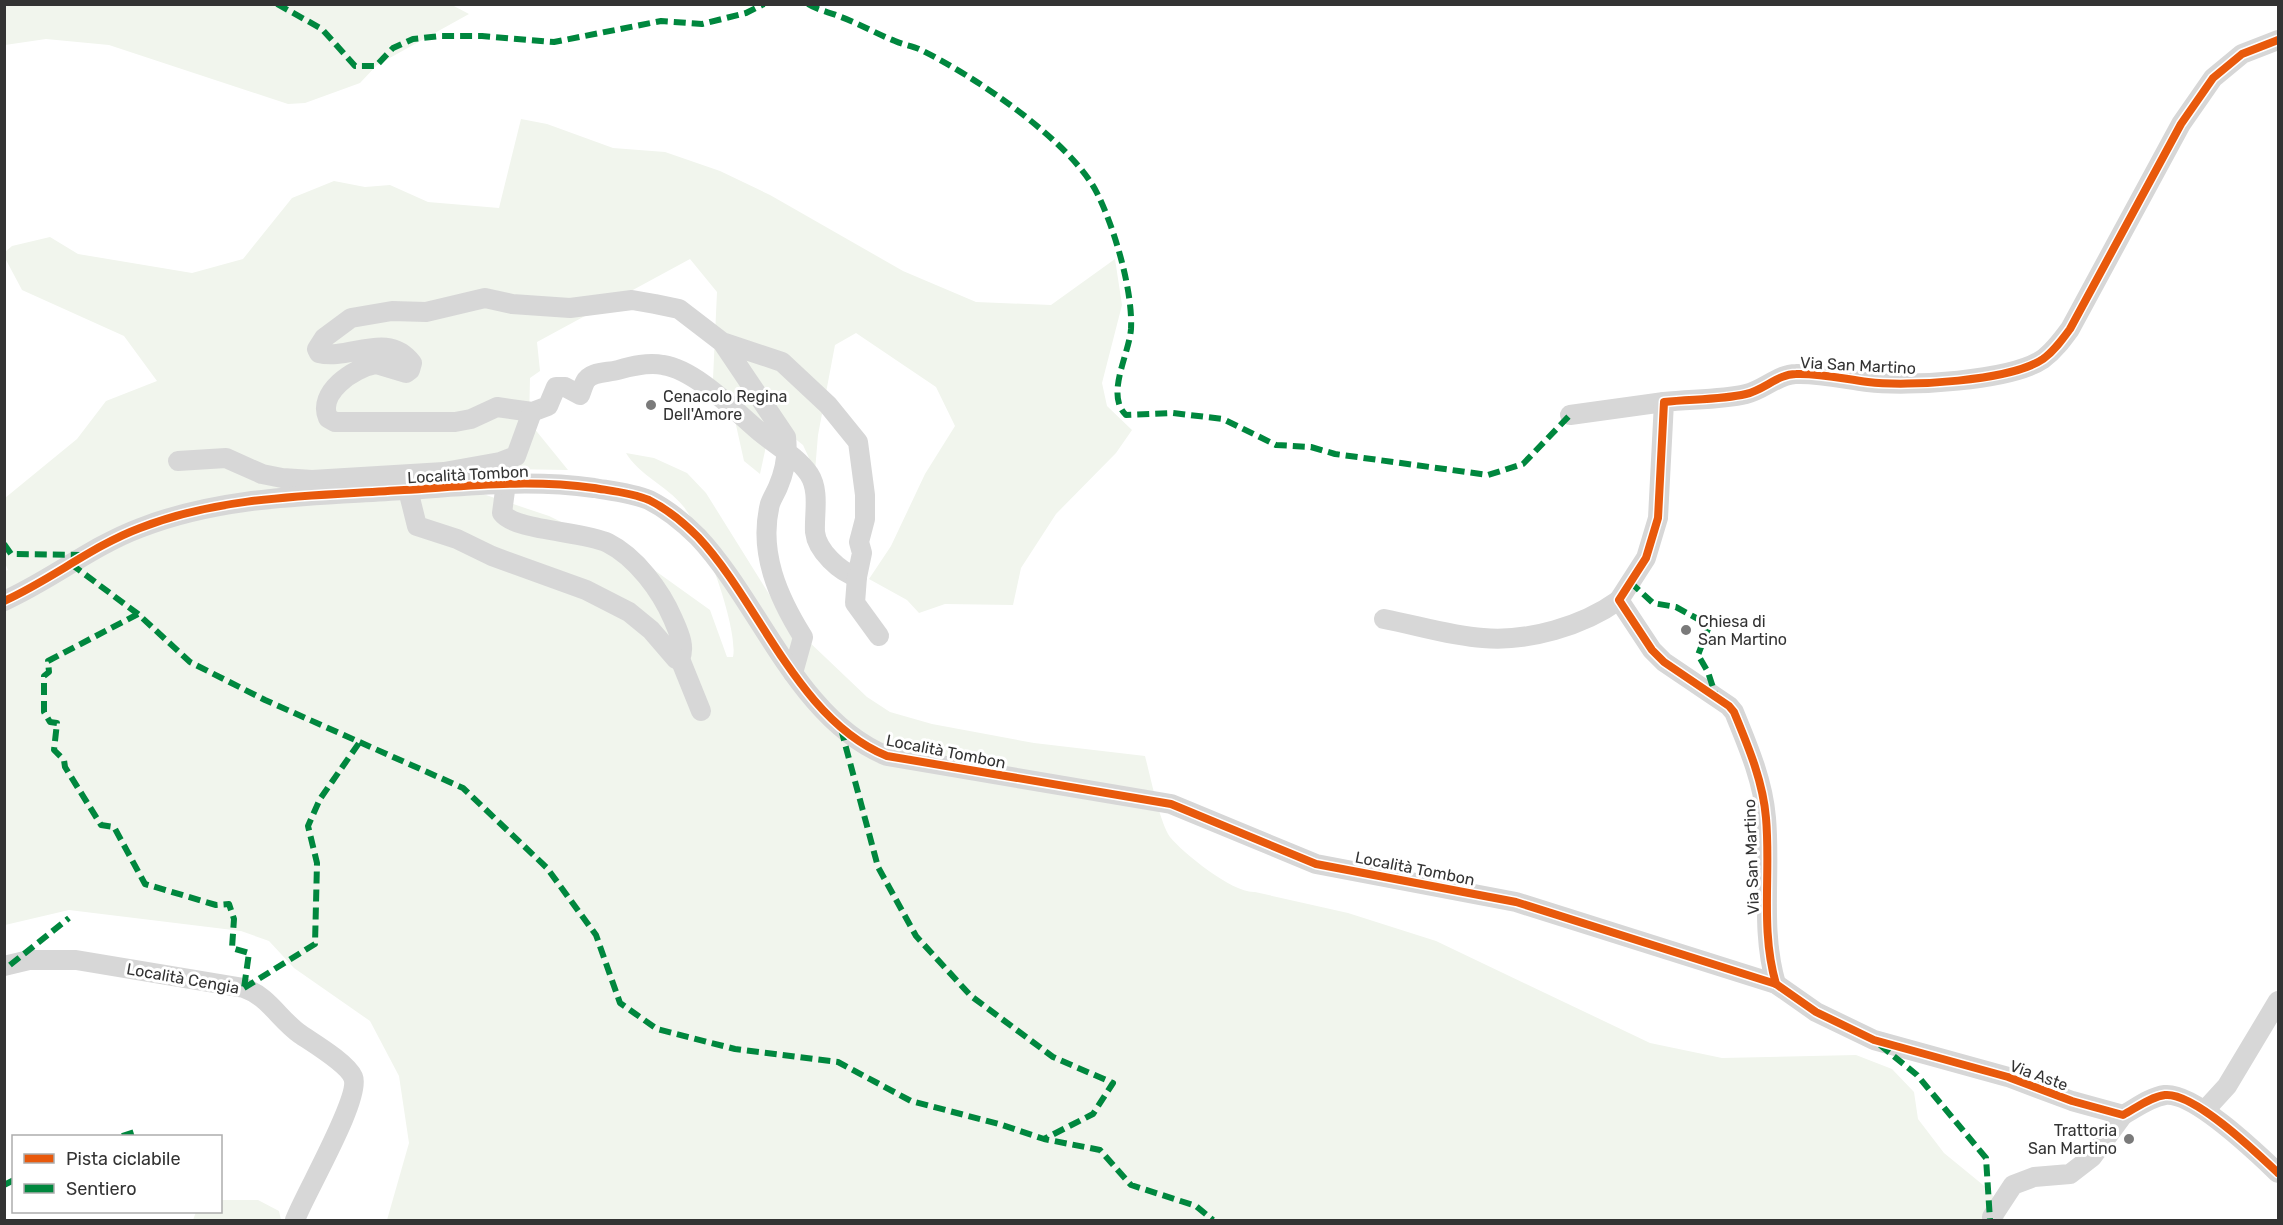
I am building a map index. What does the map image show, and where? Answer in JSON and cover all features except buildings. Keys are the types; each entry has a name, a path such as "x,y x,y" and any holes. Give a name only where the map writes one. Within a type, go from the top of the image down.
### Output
{"street":[{"name":"Via San Martino","path":"1570,415 1665,402 1744,395 1762,390 1779,378 1794,374 1842,377 1869,382 1946,381 1992,375 2041,361 2055,350 2070,329 2181,124 2213,78 2242,54 2278,40"},
{"name":"Località Tombon","path":"788,453 786,437 722,342 679,309 632,300 570,308 512,304 485,298 426,312 392,311 351,318 324,338 317,349 319,353 331,355 373,346 388,348 404,355 412,363 410,370 406,373 376,364 342,382 329,394 325,408 328,418 335,422 455,422 471,419 497,407 532,412 548,406 556,387 565,387 580,394 585,381 591,375 636,365 662,364 691,376 788,453 809,474 814,488 817,512 815,534 832,561 848,575 856,577"},
{"name":"Località Tombon","path":"722,342 782,362 828,405 858,442 865,495 865,519 860,542 862,553 856,577 855,603 879,636"},
{"path":"1384,619 1483,639 1507,638 1575,622 1600,613 1619,600 1646,558 1658,518 1665,402"},
{"name":"Località Tombon","path":"178,461 226,458 262,474 297,480 444,472 516,456 532,412"},
{"path":"788,453 779,484 770,503 769,564 781,600 803,637 793,673"},
{"name":"Località Tombon","path":"506,483 502,513 506,518 525,526 581,535 607,543 634,562 669,608 680,636 683,653 680,659 701,711"},
{"name":"Località Tombon","path":"4,601 32,589 86,555 129,533 168,519 267,498 506,483 617,491 648,500 671,513 723,567 793,673 841,727 868,748 887,756 1171,804 1316,864 1516,902 1776,984"},
{"name":"Località Tombon","path":"408,490 417,526 457,539 492,556 586,590 628,612 651,630 667,652 676,659 680,659"},
{"name":"Via San Martino","path":"1619,600 1652,650 1664,662 1730,706 1734,712 1763,795 1766,819 1768,955 1776,984"},
{"name":"Località Cengia","path":"4,966 29,960 76,960 244,987 267,1000 287,1025 348,1069 355,1081 352,1094 336,1135 295,1221"},
{"name":"Via Aste","path":"1776,984 1816,1012 1874,1040 2008,1077 2072,1101 2123,1115"},
{"path":"2206,1109 2227,1086 2278,1000"},
{"path":"1992,1217 2013,1185 2034,1177 2070,1174 2092,1157 2123,1115 2143,1103 2166,1095 2206,1109 2278,1173"}],"shaded area":[{"path":"5,5 452,5 469,14 377,65 360,83 305,103 288,104 109,45 46,39 5,45"},
{"path":"521,119 547,124 613,148 665,152 720,171 770,195 903,271 976,302 1051,305 1115,259 1122,305 1102,383 1107,406 1132,430 1116,453 1056,514 1021,568 1013,605 945,604 919,613 907,600 869,579 891,546 925,474 955,426 936,387 856,333 835,345 818,435 815,471 803,445 779,426 768,437 760,474 744,461 732,407 713,379 717,292 690,259 537,342 540,371 530,378 529,422 568,470 447,468 435,478 549,516 643,562 710,610 727,657 733,657 733,643 725,603 700,535 683,506 638,468 626,453 654,458 687,473 706,493 784,618 867,697 890,712 932,724 1034,743 1145,756 1159,810 1170,837 1186,853 1222,880 1246,891 1348,913 1436,941 1650,1043 1722,1058 1856,1055 1892,1069 1914,1092 1918,1119 1944,1153 1988,1189 1998,1203 2004,1220 387,1220 409,1143 399,1076 370,1021 294,968 269,941 241,931 69,910 5,925 4,571 8,570 5,563 5,498 77,439 106,401 157,381 124,336 22,290 5,258 5,252 12,246 50,237 78,254 192,273 243,259 292,198 334,181 365,187 390,185 428,202 499,208"},
{"path":"222,1200 258,1200 279,1211 281,1220 193,1220 196,1213 222,1213"}],"marked path":[{"path":"277,4 322,29 355,66 376,66 393,48 413,39 440,36 482,36 554,42 661,21 702,24 746,13 764,4"},
{"path":"808,4 921,50 967,76 1044,131 1084,173 1097,193 1110,223 1126,278 1131,329 1118,386 1120,407 1126,415 1173,413 1223,419 1276,445 1311,447 1335,454 1488,475 1523,464 1570,415"},
{"path":"4,544 11,554 80,555"},
{"path":"71,564 138,614 190,662 265,700 463,788 547,868 596,935 620,1003 657,1029 735,1049 838,1062 911,1101 999,1124 1044,1139 1100,1150 1131,1185 1196,1206 1213,1220"},
{"path":"1630,582 1653,603 1676,607 1698,619 1708,629 1698,655 1708,672 1716,697"},
{"path":"138,614 48,661 49,672 44,676 44,712 50,722 57,723 54,750 64,760 65,767 101,825 114,827 145,884 216,905 229,904 234,919 232,948 249,953 244,988"},
{"path":"841,729 878,867 916,936 971,996 1053,1057 1113,1083 1093,1114 1044,1139"},
{"path":"244,988 315,944 317,863 308,826 320,799 359,743"},
{"path":"10,965 69,918"},
{"path":"1880,1045 1917,1075 1986,1158 1990,1220"},
{"path":"125,1135 135,1132"},
{"path":"4,1185 12,1181"}],"cycle path":[{"path":"1776,984 1768,943 1767,839 1762,791 1734,712 1729,706 1664,662 1652,650 1619,600 1646,558 1658,518 1664,402 1746,394 1777,379 1796,374 1814,374 1868,382 1932,383 2008,373 2028,367 2043,359 2070,329 2181,124 2213,78 2242,54 2278,40"},
{"path":"4,601 122,535 172,517 237,503 304,496 475,485 569,485 622,492 649,500 698,537 720,564 804,688 829,716 856,739 887,756 1171,804 1316,864 1516,902 1776,984 1816,1012 1874,1040 2008,1077 2072,1101 2123,1115 2154,1098 2165,1095 2177,1097 2192,1103 2224,1125 2278,1173"}],"place":[{"name":"Cenacolo Regina Dell'Amore","path":"651,405"},
{"name":"Chiesa di San Martino","path":"1686,630"},
{"name":"Trattoria San Martino","path":"2129,1139"}]}
